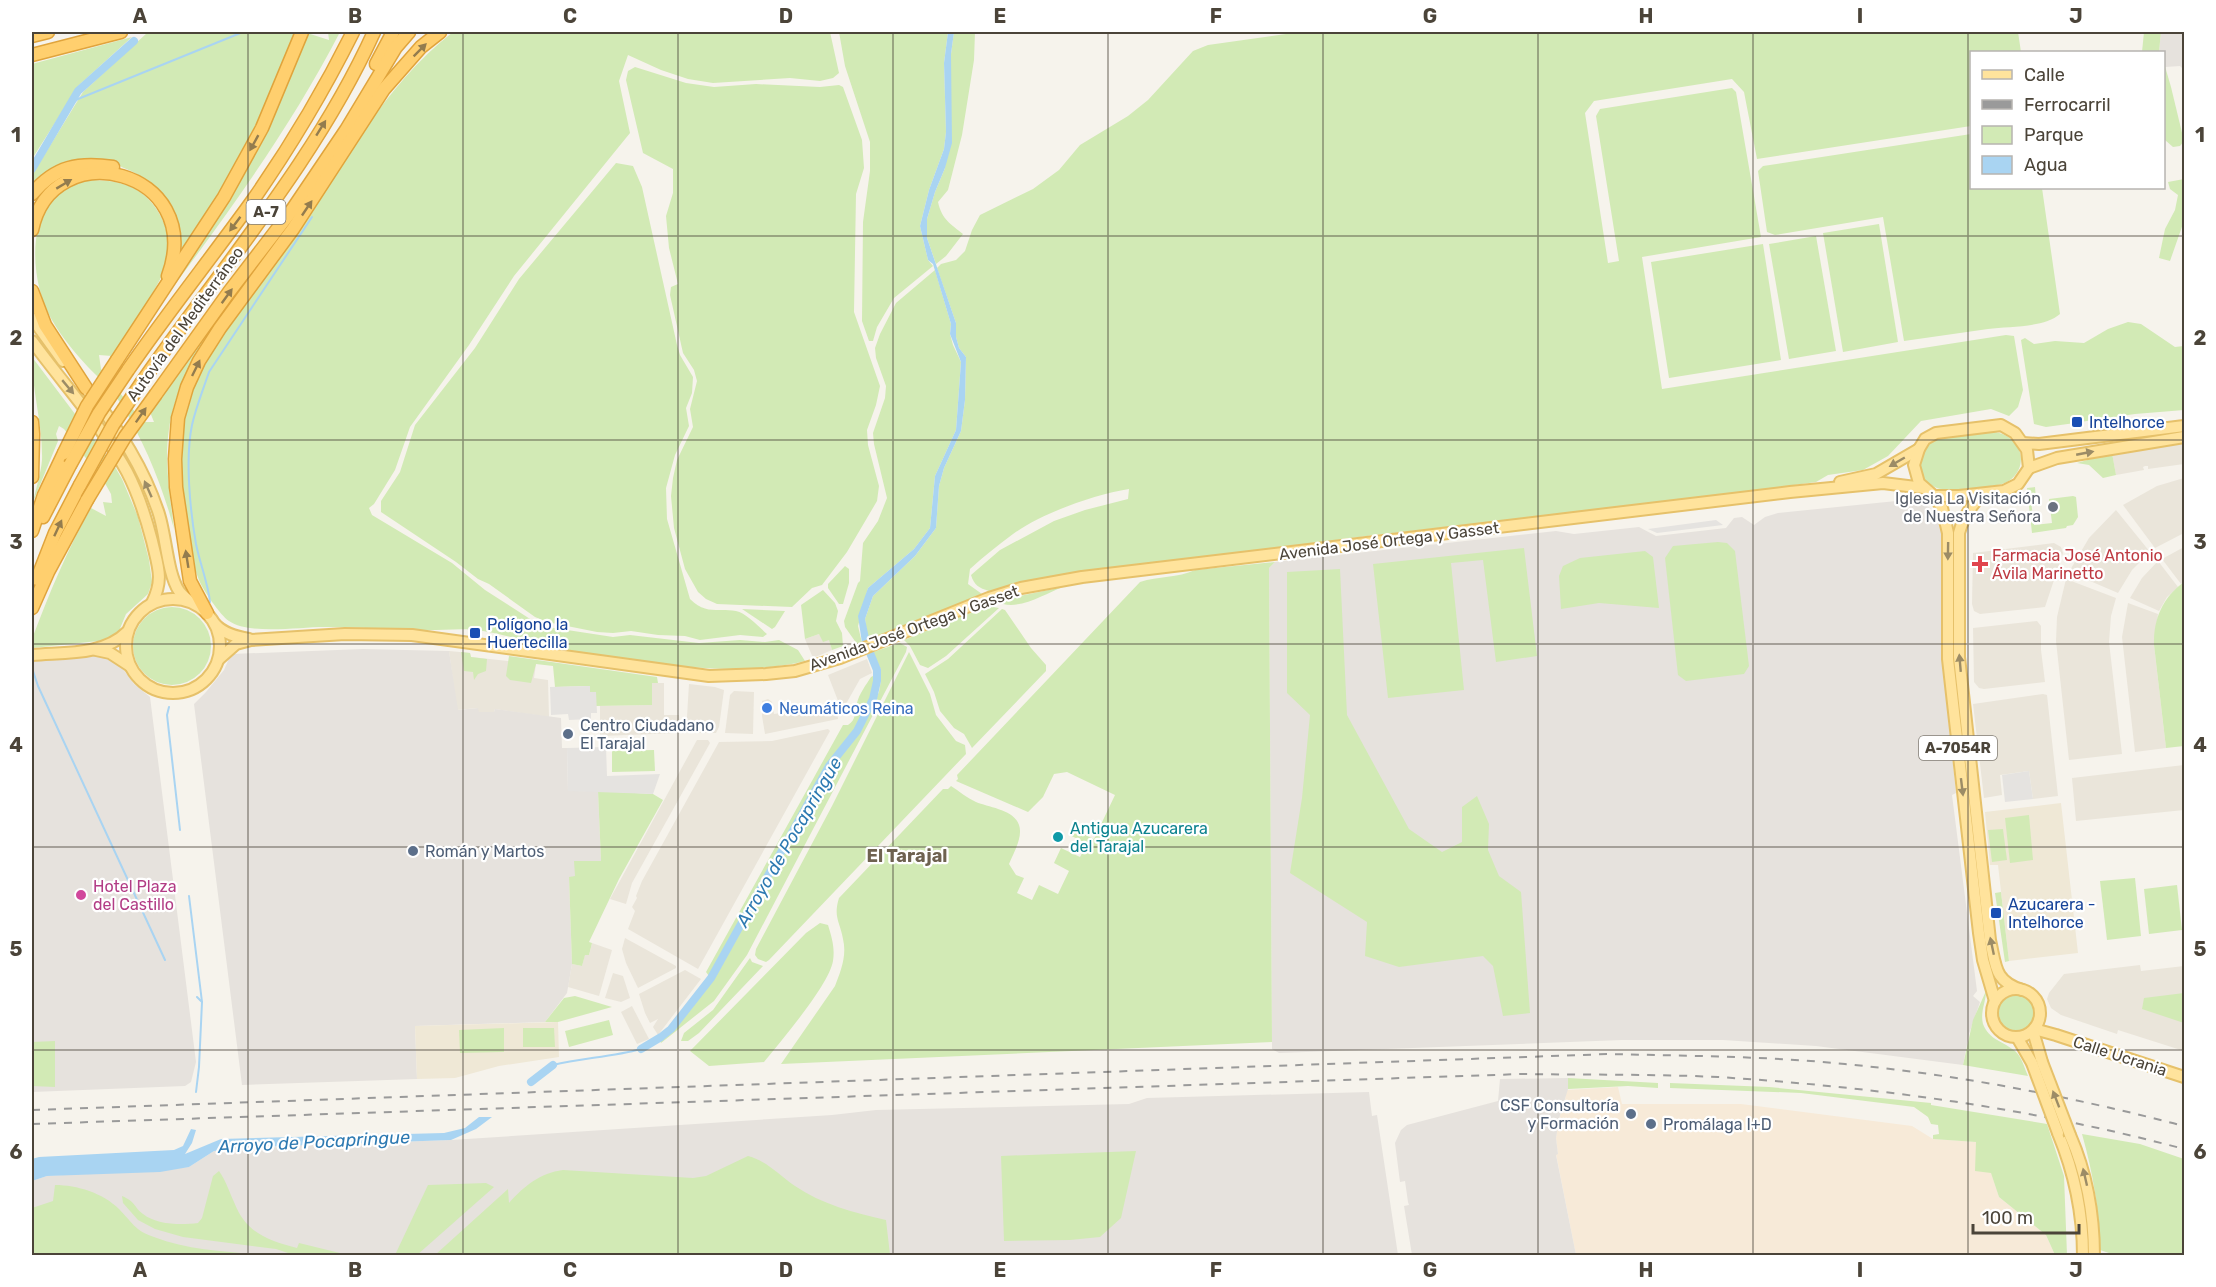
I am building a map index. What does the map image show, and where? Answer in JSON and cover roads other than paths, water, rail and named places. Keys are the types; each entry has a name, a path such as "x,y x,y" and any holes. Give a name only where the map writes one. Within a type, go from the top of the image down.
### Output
{"highway":[{"path":"32,36 48,32"},
{"path":"32,55 121,32"},
{"path":"32,531 44,495 87,406 224,197 261,128 302,32"},
{"name":"Autovía del Mediterráneo","path":"32,537 99,413 154,332 253,200 306,120 353,32"},
{"name":"Autovía del Mediterráneo","path":"32,595 44,572 55,533 113,425 293,174 338,102 374,32"},
{"path":"326,158 393,32"},
{"path":"32,608 44,572 125,437 229,292 292,210 396,47 409,32"},
{"path":"207,613 190,581 176,487 175,459 178,418 187,387 199,361 220,328 293,229 384,89 421,47 440,32"},
{"path":"32,194 41,183 55,173 73,166 93,164 116,167 134,176 157,196 170,219 175,238 174,260 168,276 129,343"},
{"path":"32,230 33,222 43,203 67,181 92,173 114,174 147,186"},
{"path":"32,291 45,325 86,388"},
{"path":"32,422 32,477"}],"main road":[{"path":"32,318 51,346 103,408 127,445 158,510 179,591 207,613 215,624 220,641 219,658 206,681 195,688 178,693 159,691 147,686 130,666 125,644 127,632"},
{"path":"32,341 107,439 128,474 146,520 160,575 159,589 152,603"},
{"path":"2029,468 2027,450 2023,443 2015,433 2001,425 1935,433 1925,439 1918,449 1914,465 1919,483 1934,496 1983,494 2004,491 2018,484 2029,468 2057,458 2184,437"},
{"path":"2023,443 2045,444 2184,426"},
{"name":"Avenida José Ortega y Gasset","path":"1790,492 1876,474 1918,449"},
{"name":"Avenida José Ortega y Gasset","path":"219,658 236,644 251,640 345,633 412,635 709,676 758,675 795,671 825,663 989,598 1021,588 1082,577 1790,492 1883,483 1924,488"},
{"name":"A-7054R","path":"1983,494 1974,502 1962,522 1959,533 1959,657 1990,940 1998,974 2008,985 2034,996 2039,1004 2040,1014"},
{"name":"A-7054R","path":"1934,496 1942,508 1948,533 1947,659 1979,933 1983,960 1995,1002 1992,1011 1993,1021 1999,1030 2017,1037 2037,1063 2081,1160 2093,1210 2094,1256"},
{"path":"93,650 118,641 127,632 136,615 152,603 164,599 189,601"},
{"name":"Avenida José Ortega y Gasset","path":"215,624 236,637 251,640"},
{"path":"32,655 93,650 110,653 130,666"},
{"path":"1995,1002 2006,991 2022,990"},
{"path":"2017,1037 2033,1030 2040,1014"},
{"name":"Calle Ucrania","path":"2040,1014 2056,1035"},
{"name":"A-7054R","path":"2033,1030 2037,1063 2077,1187 2083,1256"},
{"name":"Calle Ucrania","path":"2033,1030 2056,1035 2184,1077"}],"water":[{"path":"948,32 954,32 951,54 952,143 927,219 927,238 956,323 959,348 966,357 965,400 961,431 944,468 939,486 936,528 915,556 873,596 865,619 869,638 862,643 858,616 868,588 914,549 930,528 935,476 956,430 961,362 950,334 951,324 933,264 928,260 920,226 929,190 944,149 946,132 944,63"},
{"path":"479,1117 492,1117 476,1129 451,1140 256,1147 214,1151 189,1167 160,1172 47,1176 32,1181 32,1159 174,1150 183,1146 191,1129 196,1130 185,1154 221,1139 444,1133 465,1128"}],"waterway":[{"path":"70,105 78,99 243,32"},
{"path":"32,169 78,91 134,41"},
{"path":"210,602 196,544 190,500 189,453 194,418 209,372 312,217"},
{"name":"Arroyo de Pocapringue","path":"641,1049 671,1029 711,978 829,766 857,731 873,699 877,681 877,670 866,643"},
{"path":"32,668 38,686 165,960"},
{"path":"169,707 167,715 180,830"},
{"path":"189,896 202,1002"},
{"path":"196,1092 202,1002 197,997"},
{"name":"Arroyo de Pocapringue","path":"553,1065 641,1049"},
{"name":"Arroyo de Pocapringue","path":"531,1082 553,1065"}],"railway":[{"path":"32,1110 1609,1054 1786,1059 1931,1074 2016,1088 2184,1126"},
{"path":"32,1124 1522,1074 1645,1075 1777,1081 1895,1093 2069,1122 2184,1149"}],"place":[{"name":"Intelhorce","path":"2077,422"},
{"name":"Iglesia La Visitación de Nuestra Señora","path":"2053,507"},
{"name":"Farmacia José Antonio Ávila Marinetto","path":"1980,564"},
{"name":"Polígono la Huertecilla","path":"475,633"},
{"name":"Neumáticos Reina","path":"767,708"},
{"name":"Centro Ciudadano El Tarajal","path":"568,734"},
{"name":"Antigua Azucarera del Tarajal","path":"1058,837"},
{"name":"Román y Martos","path":"413,851"},
{"name":"Hotel Plaza del Castillo","path":"81,895"},
{"name":"Azucarera - Intelhorce","path":"1996,913"},
{"name":"CSF Consultoría y Formación","path":"1631,1114"},
{"name":"Promálaga I+D","path":"1651,1124"}],"district":[{"name":"El Tarajal","path":"907,856"}]}
